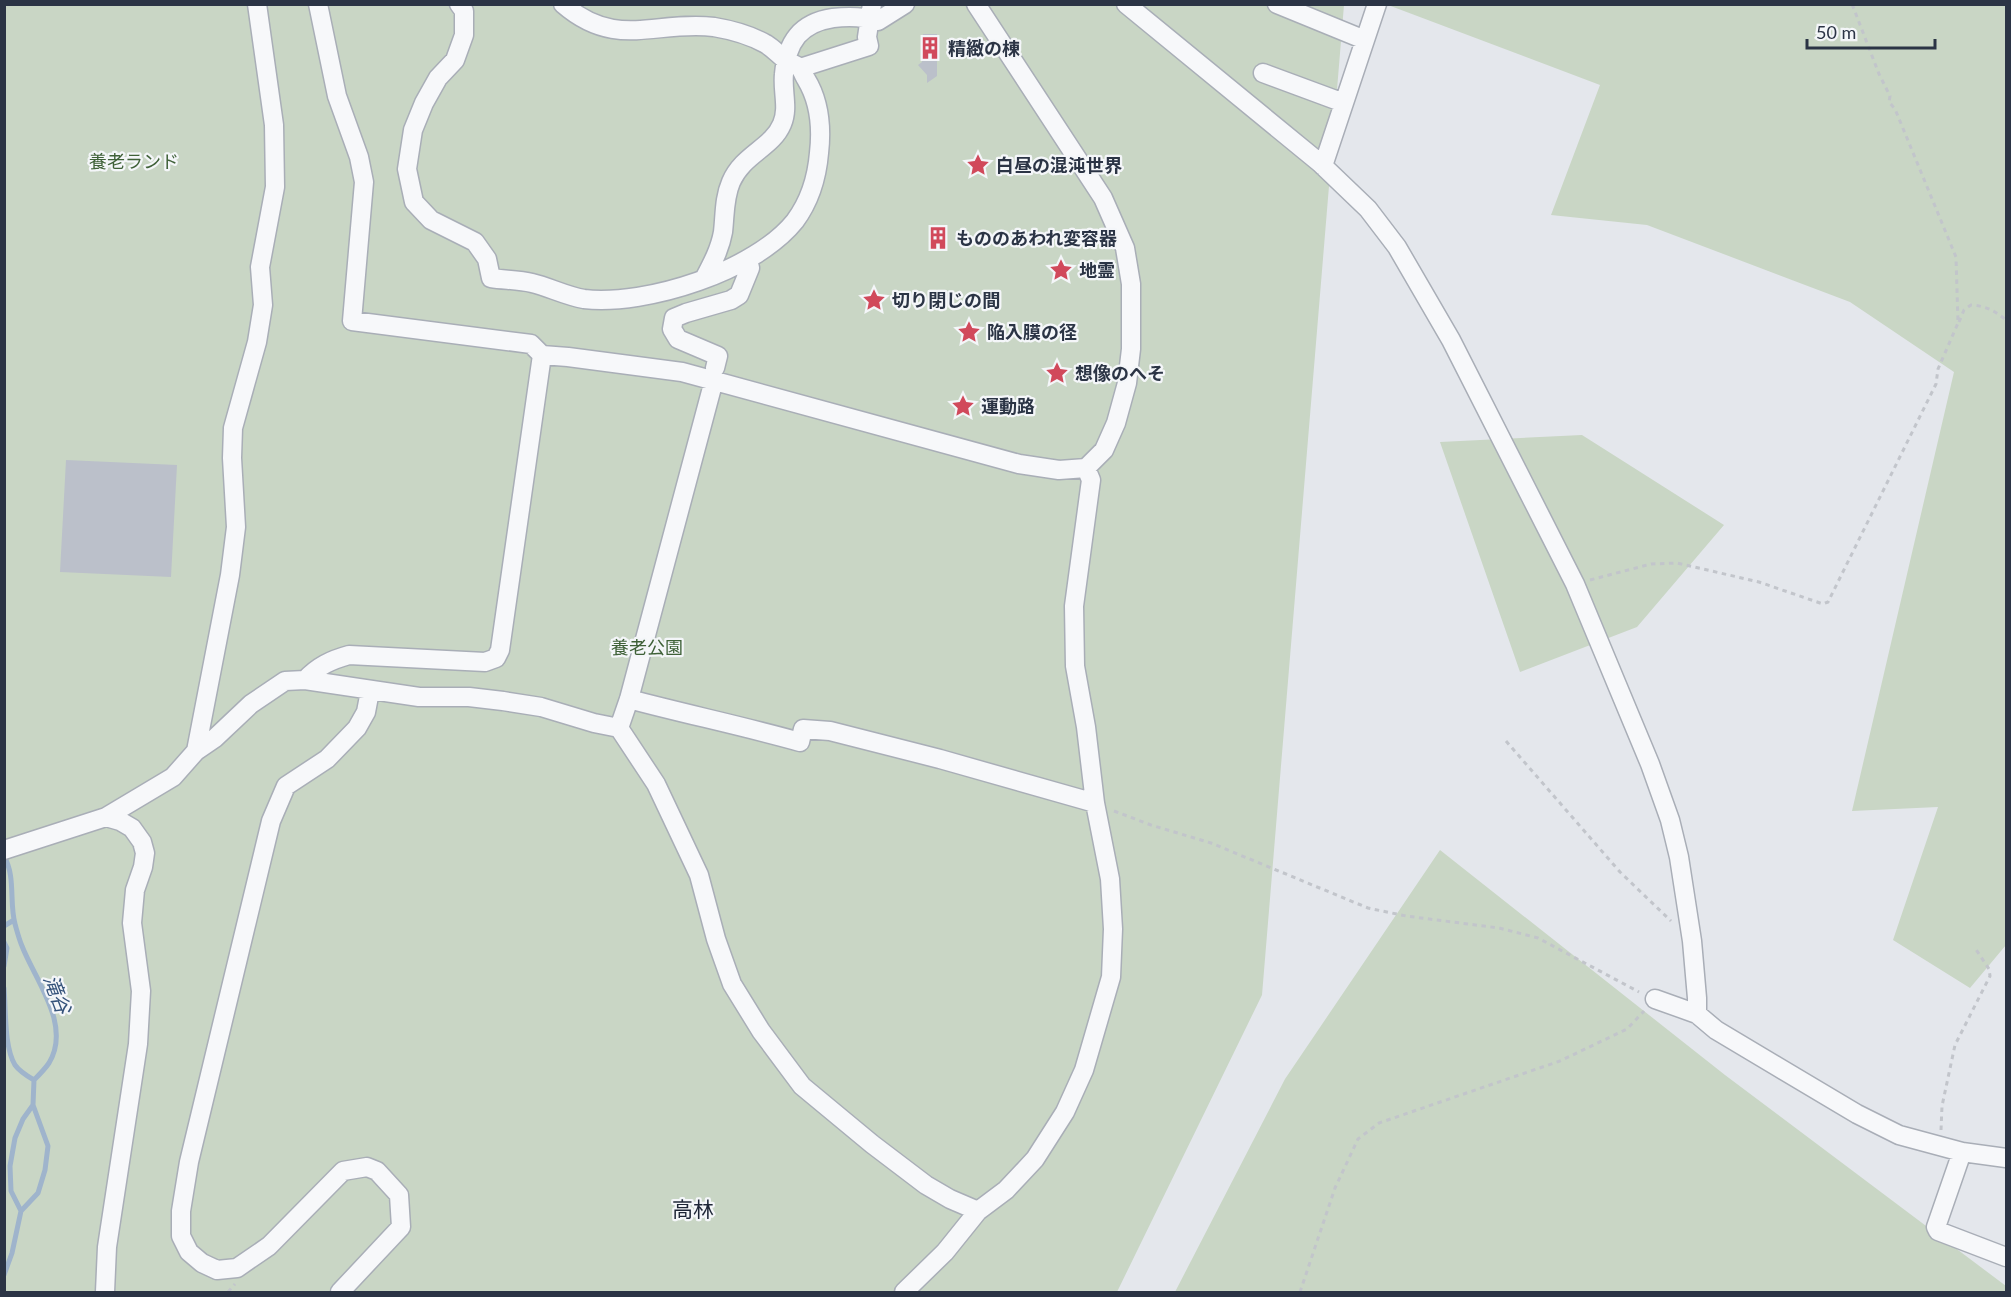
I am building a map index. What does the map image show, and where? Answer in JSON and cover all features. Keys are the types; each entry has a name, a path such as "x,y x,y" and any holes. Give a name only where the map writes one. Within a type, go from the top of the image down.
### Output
{"street":[{"path":"196,751 230,575 236,527 232,458 233,428 257,342 263,305 260,267 275,187 274,125 257,4"},
{"path":"318,4 337,96 359,157 364,182 352,321 531,344 542,355 715,374 1019,464 1059,470 1086,468 1104,450 1116,423 1127,383 1131,349 1131,284 1125,248 1103,198 976,4"},
{"path":"459,4 464,11 464,35 455,60 438,78 424,103 413,130 407,169 414,202 431,220 475,242 487,259 491,278 532,283 584,298 634,298 676,288 735,267 772,241 794,221 811,193 818,166 821,133 819,110 810,85 793,64 767,45 744,34 713,27 681,27 642,32 616,29 593,25 578,18 562,4"},
{"path":"870,11 878,21 905,4"},
{"path":"1126,4 1323,166 1368,209 1397,247 1451,340 1575,584 1650,764 1670,820 1679,857 1692,941 1697,1014"},
{"path":"1277,4 1365,40"},
{"path":"1323,166 1377,4"},
{"path":"704,279 713,262 723,233 726,197 730,183 747,159 773,139 782,125 784,116 783,75 793,64 869,46 867,37 870,11"},
{"path":"793,64 788,50 801,30 813,22 870,11"},
{"path":"1263,73 1344,103"},
{"path":"619,728 718,356 678,339 672,329 674,318 731,300 739,295 750,268 748,259"},
{"path":"305,680 318,667 349,655 485,663 496,658 500,650 542,355"},
{"path":"904,1293 945,1252 978,1211 1006,1190 1035,1159 1065,1112 1084,1070 1111,976 1113,929 1110,879 1095,803 1075,666 1074,606 1091,480 1086,468"},
{"path":"4,850 106,816 173,777 196,751 215,738 251,704 285,681 305,680 419,697 469,697 503,701 619,728 656,784 699,875 716,939 732,984 775,1050 802,1086 872,1144 926,1185 978,1211"},
{"path":"340,1293 401,1227 399,1195 377,1171 367,1167 344,1171 269,1246 237,1268 217,1270 202,1263 189,1252 182,1236 181,1211 189,1162 271,821 286,786 327,759 357,728 366,712 370,691"},
{"path":"628,699 800,742 803,729 830,731 940,759 1095,803"},
{"path":"105,1293 107,1247 138,1044 141,991 132,923 135,890 145,854 142,842 132,828 106,816"},
{"path":"1655,999 1697,1014 1716,1030 1857,1114 1899,1135 1962,1152 2007,1158"},
{"path":"1962,1152 1936,1227 1938,1231 2007,1257"}],"path":[{"path":"1852,4 1890,96 1889,102 1895,109 1956,257 1958,322"},
{"path":"1575,584 1651,564 1677,563 1759,582 1823,604 1828,602 1936,384 1938,369 1964,310 1971,305 1982,305 2007,320"},
{"path":"1506,741 1620,872 1692,941"},
{"path":"1095,803 1151,825 1211,843 1368,908 1406,916 1499,928 1538,938 1622,984 1655,999 1627,1029 1560,1061 1379,1123 1358,1139 1335,1188 1300,1293"},
{"path":"1940,1146 1942,1106 1955,1045 1990,976 1989,969 1975,948"}],"green space":[{"name":"養老公園","path":"5,5 1344,5 1262,995 1117,1292 5,1292"},
{"path":"1388,5 2006,5 2006,945 1970,988 1893,940 1938,807 1852,811 1954,372 1850,302 1647,225 1551,215 1600,85"},
{"path":"1582,435 1724,525 1637,627 1520,672 1440,442"},
{"path":"1440,850 1725,1075 2006,1286 2006,1292 1175,1292 1285,1079"}],"building":[{"name":"精緻の棟","path":"923,34 937,34 937,76 927,83 927,75 918,65 922,62"},
{"name":"もののあわれ変容器","path":"946,232 943,241 935,244 931,235"},
{"path":"66,460 177,465 171,577 60,572"}],"waterway":[{"name":"滝谷","path":"4,856 10,872 13,916 18,935 49,1003 56,1033 55,1048 49,1063 34,1080 33,1105 23,1119 15,1138 10,1166 11,1191 21,1211 12,1253 4,1275"},
{"path":"4,926 14,920"},
{"path":"4,942 7,948 4,966"},
{"path":"4,988 7,1039 11,1057 19,1070 34,1080"},
{"path":"21,1211 38,1193 45,1170 48,1146 33,1105"}],"place":[{"name":"精緻の棟","path":"930,48"},
{"name":"白昼の混沌世界","path":"978,165"},
{"name":"もののあわれ変容器","path":"938,238"},
{"name":"地霊","path":"1061,270"},
{"name":"切り閉じの間","path":"874,300"},
{"name":"陥入膜の径","path":"969,332"},
{"name":"想像のへそ","path":"1057,373"},
{"name":"運動路","path":"963,406"}],"district":[{"name":"高林","path":"693,1208"}],"park label":[{"name":"養老ランド","path":"134,161"}]}
